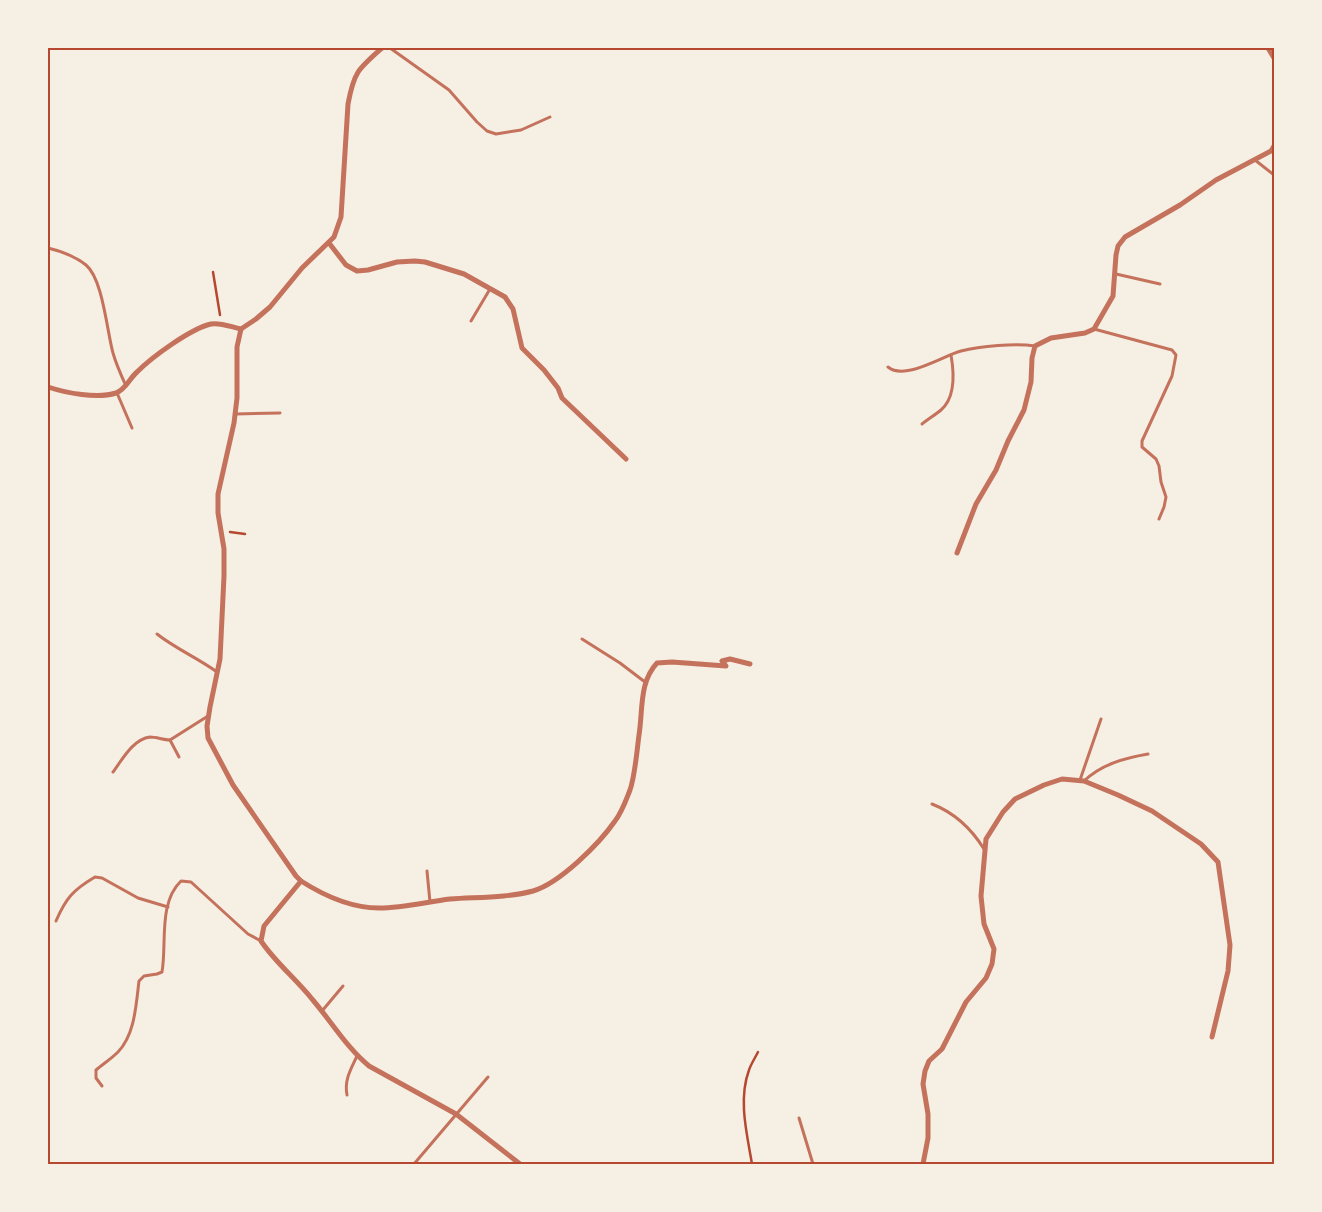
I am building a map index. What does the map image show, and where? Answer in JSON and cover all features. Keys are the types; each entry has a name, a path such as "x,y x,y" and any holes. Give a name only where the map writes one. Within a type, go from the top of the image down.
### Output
{"street":[{"path":"382,48 358,70 351,88 348,104 341,217 334,237 330,243 302,268 270,307 241,329 237,347 237,398 235,414 218,494 224,549 224,576 220,659 209,716 208,738 238,793 301,881 330,896 354,904 378,908 406,906 534,891 571,867 593,848 616,820 631,789 640,734 645,682 657,663 672,662 726,666 722,662 730,660 750,664"},
{"path":"1268,48 1274,58"},
{"path":"957,553 976,504 996,470 1024,410 1031,382 1032,358 1036,346 1051,338 1085,333 1094,329 1113,296 1118,246 1125,237 1180,205 1216,180 1271,151 1274,146"},
{"path":"330,243 346,265 357,271 397,262 420,261 443,266 464,274 505,297 513,309 522,348 544,370 558,388 562,398 626,459"},
{"path":"48,387 88,395 117,393 126,386 135,374 168,347 202,328 211,324 222,324 241,329"},
{"path":"923,1164 928,1130 928,1114 923,1084 925,1071 929,1061 942,1049 966,1002 986,978 992,964 994,949 984,924 981,896 986,839 1003,812 1015,799 1044,785 1062,779 1082,780 1152,811 1201,844 1218,862 1230,945 1228,971 1212,1037"},
{"path":"301,881 264,926 261,941 267,950 294,978 357,1056 369,1066 456,1114 520,1164"}],"lane":[{"path":"390,48 449,90 476,122 487,131 496,134 521,130 550,117"},
{"path":"1255,160 1274,175"},
{"path":"48,248 64,253 87,266 93,275 103,302 114,355 126,386"},
{"path":"1116,274 1160,284"},
{"path":"471,321 490,289"},
{"path":"1094,329 1172,350 1176,355 1172,376 1142,441 1142,447 1156,459 1166,496 1164,508 1159,519"},
{"path":"888,367 893,371 904,371 926,366 937,359 976,348 1019,345 1036,346"},
{"path":"922,424 942,410 948,403 951,395 954,369 951,354"},
{"path":"117,393 132,428"},
{"path":"235,414 280,413"},
{"path":"157,634 181,652 195,658 217,672"},
{"path":"582,639 620,663 645,682"},
{"path":"113,772 140,740 150,737 170,740 209,716"},
{"path":"1082,780 1101,719"},
{"path":"170,740 179,757"},
{"path":"1082,780 1109,764 1148,754"},
{"path":"932,804 954,815 974,833 985,849"},
{"path":"427,871 430,902"},
{"path":"56,921 65,902 73,891 95,877 102,878 138,898 168,907"},
{"path":"102,1086 96,1078 96,1070 119,1051 126,1039 134,1022 139,981 144,976 162,972 164,926 168,907 176,886 181,881 191,882 248,934 261,941"},
{"path":"322,1011 343,986"},
{"path":"347,1095 345,1088 346,1078 357,1056"},
{"path":"414,1164 488,1077"},
{"path":"799,1118 813,1164"}],"path":[{"path":"213,272 222,324"},
{"path":"221,531 245,534"},
{"path":"752,1164 744,1095 749,1070 758,1052"}]}
